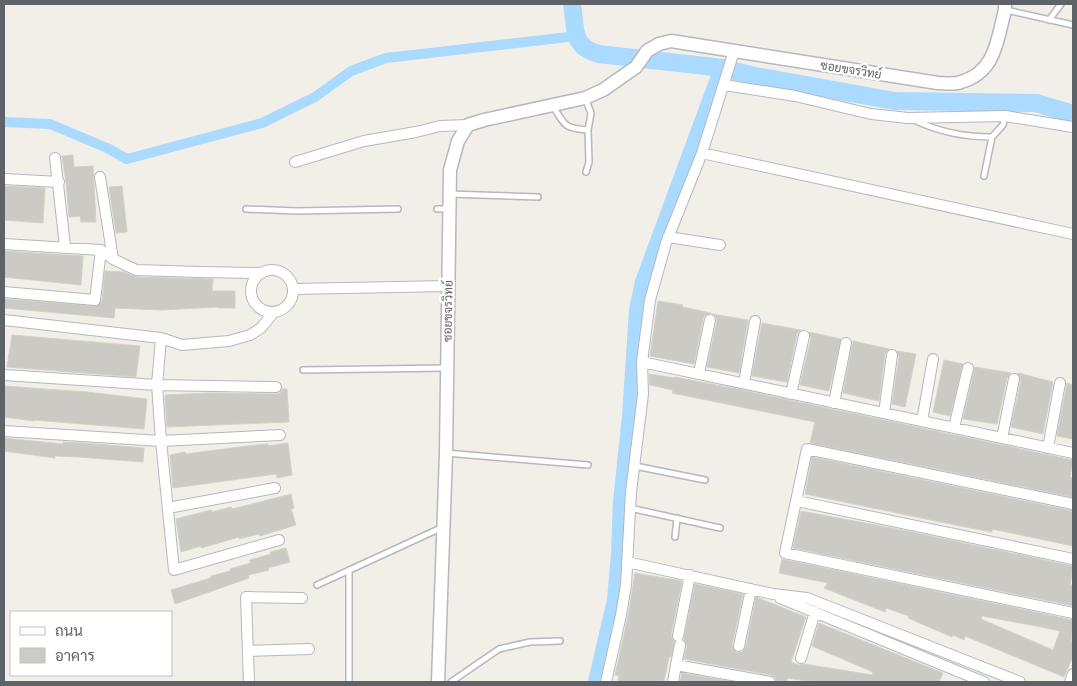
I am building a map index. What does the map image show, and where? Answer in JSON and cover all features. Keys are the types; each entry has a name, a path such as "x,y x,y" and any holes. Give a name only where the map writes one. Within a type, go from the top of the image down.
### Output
{"street":[{"name":"ซอยขจรวิทย์","path":"585,98 603,90 636,67 647,51 659,44 671,41 732,55 938,83 960,83 978,75 990,61 1005,7"},
{"path":"606,682 621,616 634,466 643,394 642,362 650,300 668,237 702,153 732,55"},
{"path":"724,85 795,96 871,114 908,118 1005,116 1073,127"},
{"path":"295,162 364,141 440,126 468,125 585,98"},
{"name":"ซอยขจรวิทย์","path":"438,682 446,453 448,286 443,209 449,194 450,170 458,141 468,125"},
{"path":"702,153 1073,234"},
{"path":"56,158 65,246"},
{"path":"100,177 113,258"},
{"path":"4,179 59,182"},
{"path":"668,237 720,244"},
{"path":"4,244 65,246 101,250 132,269 262,272 268,270 282,272 288,277 293,288 293,295 286,307 274,312 261,328 250,335 228,341 182,345 161,338 4,320"},
{"path":"4,292 95,300 101,250"},
{"path":"262,272 252,283 252,297 261,308 274,312"},
{"path":"293,288 448,286"},
{"path":"699,373 710,320"},
{"path":"744,383 755,321"},
{"path":"791,394 804,336"},
{"path":"161,338 157,385 174,570 279,540"},
{"path":"834,403 846,343"},
{"path":"884,413 892,354"},
{"path":"922,421 932,359"},
{"path":"642,362 1073,453"},
{"path":"954,428 968,368"},
{"path":"4,375 157,385 276,387"},
{"path":"1002,438 1014,379"},
{"path":"1048,448 1060,383"},
{"path":"4,431 161,441 280,435"},
{"path":"1073,504 807,449 785,553 1073,613"},
{"path":"168,508 276,488"},
{"path":"797,501 1073,559"},
{"path":"627,562 752,588 772,594 984,682"},
{"path":"672,682 690,575"},
{"path":"739,646 752,588"},
{"path":"772,594 807,598 1020,682"},
{"path":"249,682 246,597 302,598"},
{"path":"801,658 814,612"},
{"path":"248,651 309,649"},
{"path":"676,665 770,682"},
{"path":"1070,682 1073,674"}],"lane":[{"path":"1049,20 1061,4"},
{"path":"1005,7 1073,25"},
{"path":"585,98 591,113 588,130 589,162 586,172"},
{"path":"553,105 564,125 588,130"},
{"path":"984,176 992,137 1002,125 1005,116"},
{"path":"908,118 932,129 974,137 992,137"},
{"path":"449,194 538,196"},
{"path":"246,208 297,211 398,209"},
{"path":"303,370 447,368"},
{"path":"446,453 588,465"},
{"path":"634,466 705,480"},
{"path":"630,508 720,528"},
{"path":"674,537 677,518"},
{"path":"318,585 443,527"},
{"path":"349,570 349,682"},
{"path":"451,682 499,649 530,642 560,641"}],"building":[{"path":"73,155 74,167 93,166 96,222 81,222 80,216 69,217 62,156"},
{"path":"4,186 45,188 43,223 4,220"},
{"path":"122,186 127,232 116,233 109,187"},
{"path":"4,251 83,256 81,285 4,277"},
{"path":"105,271 124,272 136,277 213,279 212,291 235,291 235,308 161,310 115,308 114,318 4,308 4,299 97,306 102,301"},
{"path":"658,301 683,305 682,307 711,313 705,315 703,319 694,364 650,356"},
{"path":"712,314 748,320 739,373 707,367 717,321 716,317"},
{"path":"762,323 801,330 797,334 787,382 752,376"},
{"path":"809,332 841,339 829,391 800,385 811,338"},
{"path":"12,335 140,346 136,377 7,367"},
{"path":"853,341 889,349 885,354 879,401 843,393"},
{"path":"897,351 916,354 905,407 892,404 899,356"},
{"path":"944,360 963,364 950,416 933,412"},
{"path":"975,367 1011,373 1007,378 997,424 963,419"},
{"path":"1018,373 1053,382 1043,434 1011,427 1021,380"},
{"path":"649,374 732,388 1073,460 1070,477 1073,478 1072,497 810,443 815,422 672,393 673,390 650,385"},
{"path":"1067,383 1073,385 1073,439 1057,436"},
{"path":"4,386 87,392 147,399 144,429 4,417"},
{"path":"282,389 287,389 289,422 167,427 165,395 209,393 276,394 280,393"},
{"path":"4,438 63,444 63,442 84,443 144,448 143,462 78,457 55,456 55,458 4,451"},
{"path":"288,443 292,475 277,478 276,474 173,488 170,455"},
{"path":"812,457 1073,511 1073,546 992,529 992,532 960,526 805,494"},
{"path":"291,494 294,508 291,509 296,525 260,536 259,534 239,539 239,537 181,552 176,519 211,510 212,512 231,507 232,509"},
{"path":"801,511 1073,566 1070,585 1073,585 1073,606 793,548"},
{"path":"286,548 290,562 248,575 249,578 175,604 171,590 211,578 211,576 250,563 250,560 271,554 270,552"},
{"path":"782,559 1073,620 1071,641 1073,642 1073,656 1064,677 965,636 964,640 953,635 952,637 908,618 909,616 886,608 885,612 824,588 828,583 779,573","holes":["982,616 1060,631 1053,650 981,619"]},
{"path":"635,573 682,581 671,635 674,642 664,682 618,682 619,676 615,675"},
{"path":"695,584 743,594 732,645 737,653 742,652 746,647 756,597 806,617 791,662 799,665 804,664 872,675 873,672 812,646 819,623 943,673 939,682 814,682 787,678 787,682 777,682 775,677 771,675 684,659 687,646 684,639"},
{"path":"682,673 733,682 680,682"}],"waterway":[{"path":"572,4 576,35 579,41 590,51 599,54 723,68 755,76 895,101 1036,103 1073,114"},
{"path":"4,122 50,124 107,148 127,159 262,123 315,97 351,71 386,58 577,36"},
{"path":"597,682 616,600 638,310 644,282 723,68"}]}
